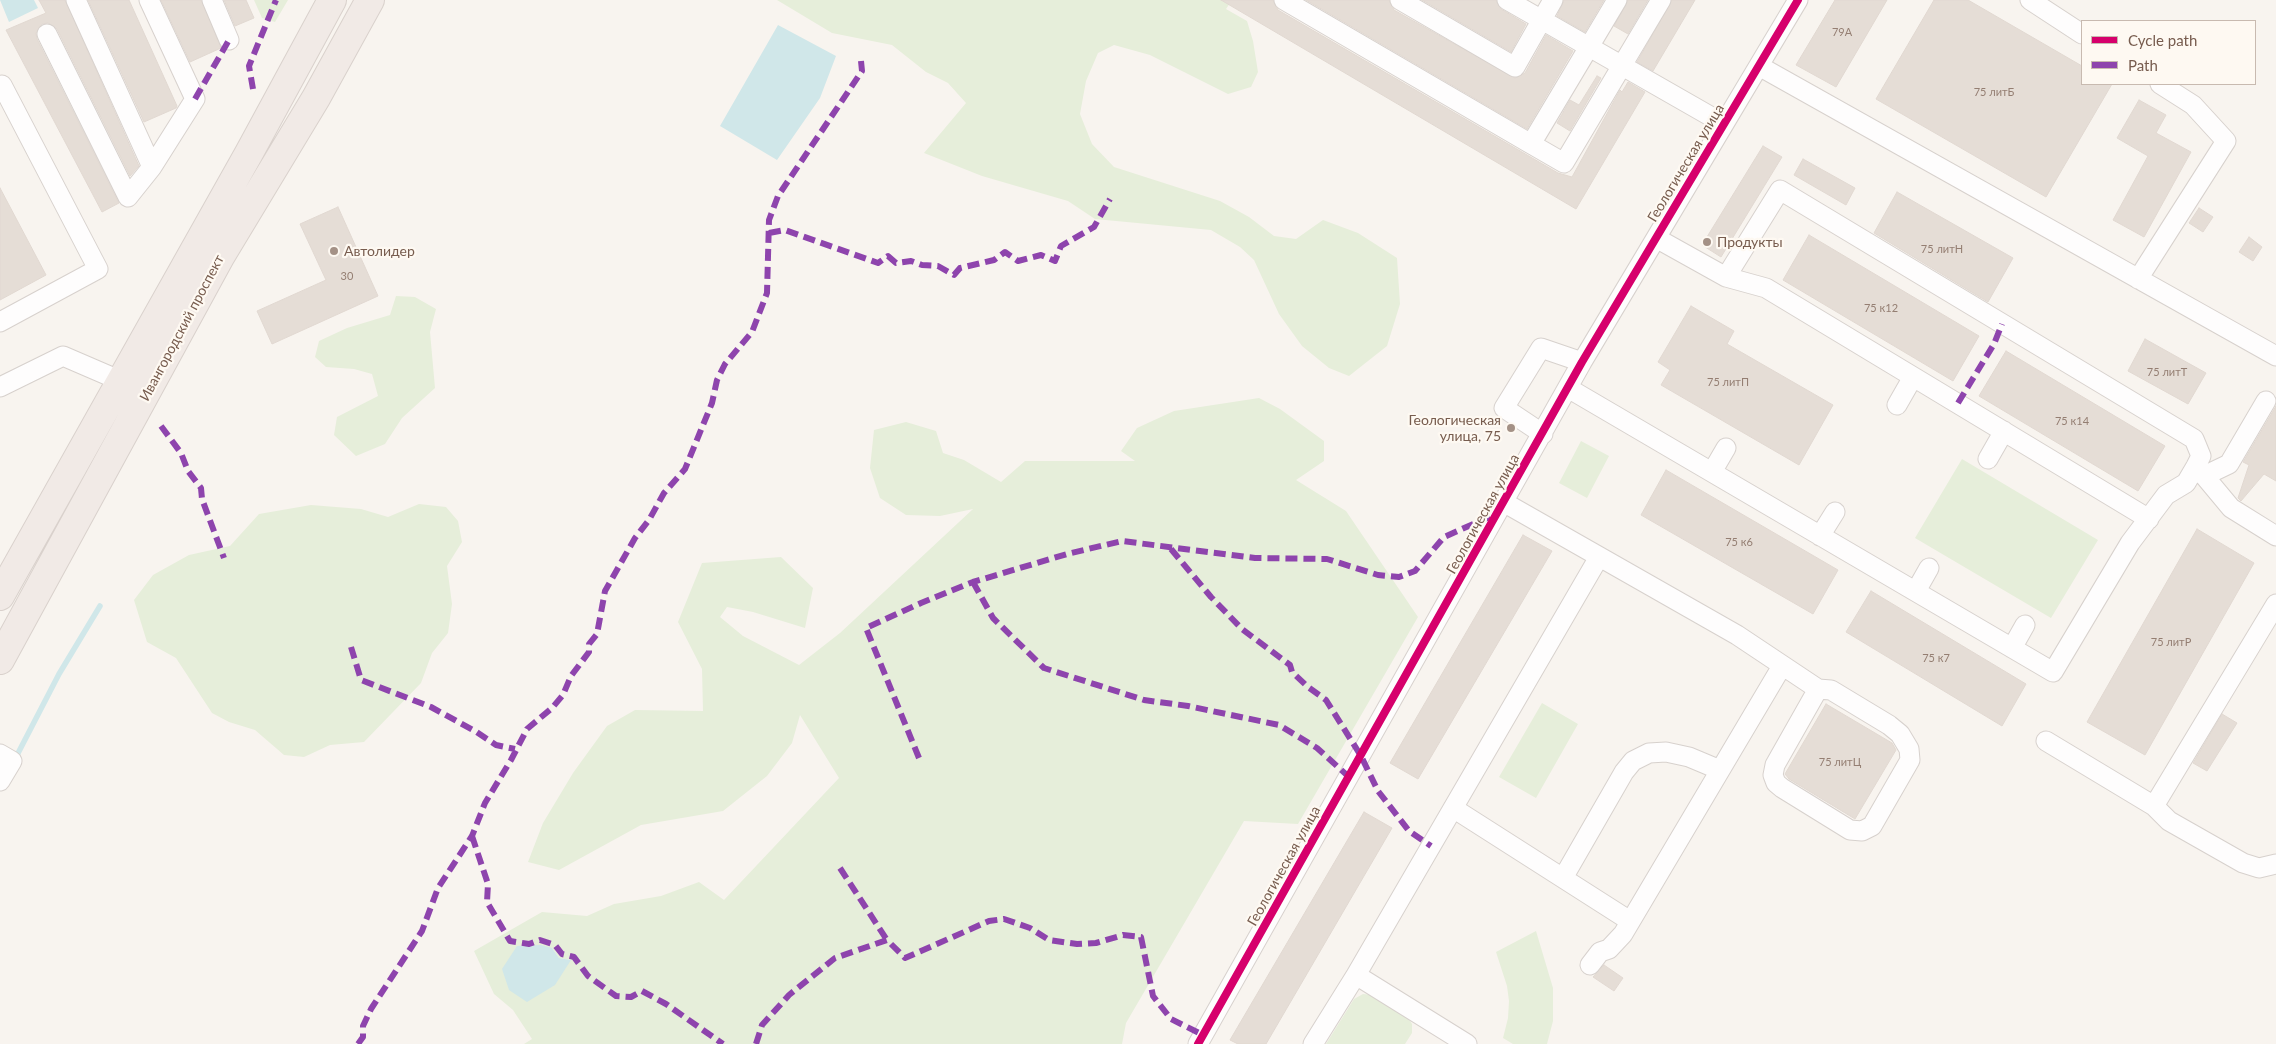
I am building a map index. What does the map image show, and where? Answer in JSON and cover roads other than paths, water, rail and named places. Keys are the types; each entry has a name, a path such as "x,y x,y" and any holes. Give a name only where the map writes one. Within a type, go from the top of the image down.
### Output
{"highway":[{"name":"Ивангородский проспект","path":"0,596 249,153 332,0"},
{"name":"Ивангородский проспект","path":"0,660 220,257 316,98 370,0"}],"street":[{"path":"76,0 152,167"},
{"path":"48,34 128,197 152,167 195,100 149,0"},
{"path":"212,0 229,40"},
{"path":"1284,0 1564,163 1661,0"},
{"path":"1400,0 1515,67 1553,0"},
{"path":"1507,0 1724,124"},
{"path":"1531,144 1617,0"},
{"name":"Геологическая улица","path":"1206,1041 1582,362 1798,0"},
{"path":"2030,0 2081,33"},
{"path":"1759,66 2276,356"},
{"path":"0,322 98,269 2,85"},
{"path":"2138,279 2226,141 2193,105 2162,85"},
{"path":"1726,277 1780,190 2194,439 2201,456 2200,471 2231,508 2276,536"},
{"path":"1656,238 1726,277 1766,288 2149,519"},
{"path":"1543,434 1504,408 1541,348 1582,362"},
{"path":"0,387 63,356 121,380"},
{"path":"1897,405 1913,376"},
{"path":"1568,388 2053,672 2130,543 2166,494 2186,483 2200,471 2229,464 2266,401"},
{"path":"1988,459 2004,431"},
{"path":"1712,472 1726,448"},
{"path":"1504,503 1737,635 1818,688 1832,690 1889,725 1900,734 1909,749 1910,760 1872,826 1862,831 1850,830 1782,788 1776,783 1773,775 1775,765 1818,688"},
{"path":"1820,536 1834,512"},
{"path":"1313,1044 1356,975 1599,557"},
{"path":"1916,592 1929,568"},
{"path":"2154,806 2276,605"},
{"path":"2012,648 2025,625"},
{"path":"1590,965 1600,952 1609,949 1618,941 1782,666"},
{"path":"2046,740 2154,806 2170,821 2242,863 2258,868 2276,864"},
{"path":"1563,878 1624,772 1633,761 1649,753 1666,752 1689,757 1720,770"},
{"path":"0,754 12,761 0,781"},
{"path":"1453,808 1630,921"},
{"path":"1356,975 1467,1044"}],"water":[{"path":"0,0 34,0 38,8 9,22"},
{"path":"778,25 836,56 820,98 777,160 720,126"},
{"path":"541,945 552,948 559,958 571,960 555,985 527,1002 509,990 502,969 517,946"}],"waterway":[{"path":"15,759 59,674 100,606"}],"place":[{"name":"Продукты","path":"1707,242"},
{"name":"Автолидер","path":"334,251"},
{"name":"Геологическая улица, 75","path":"1511,428"}]}
